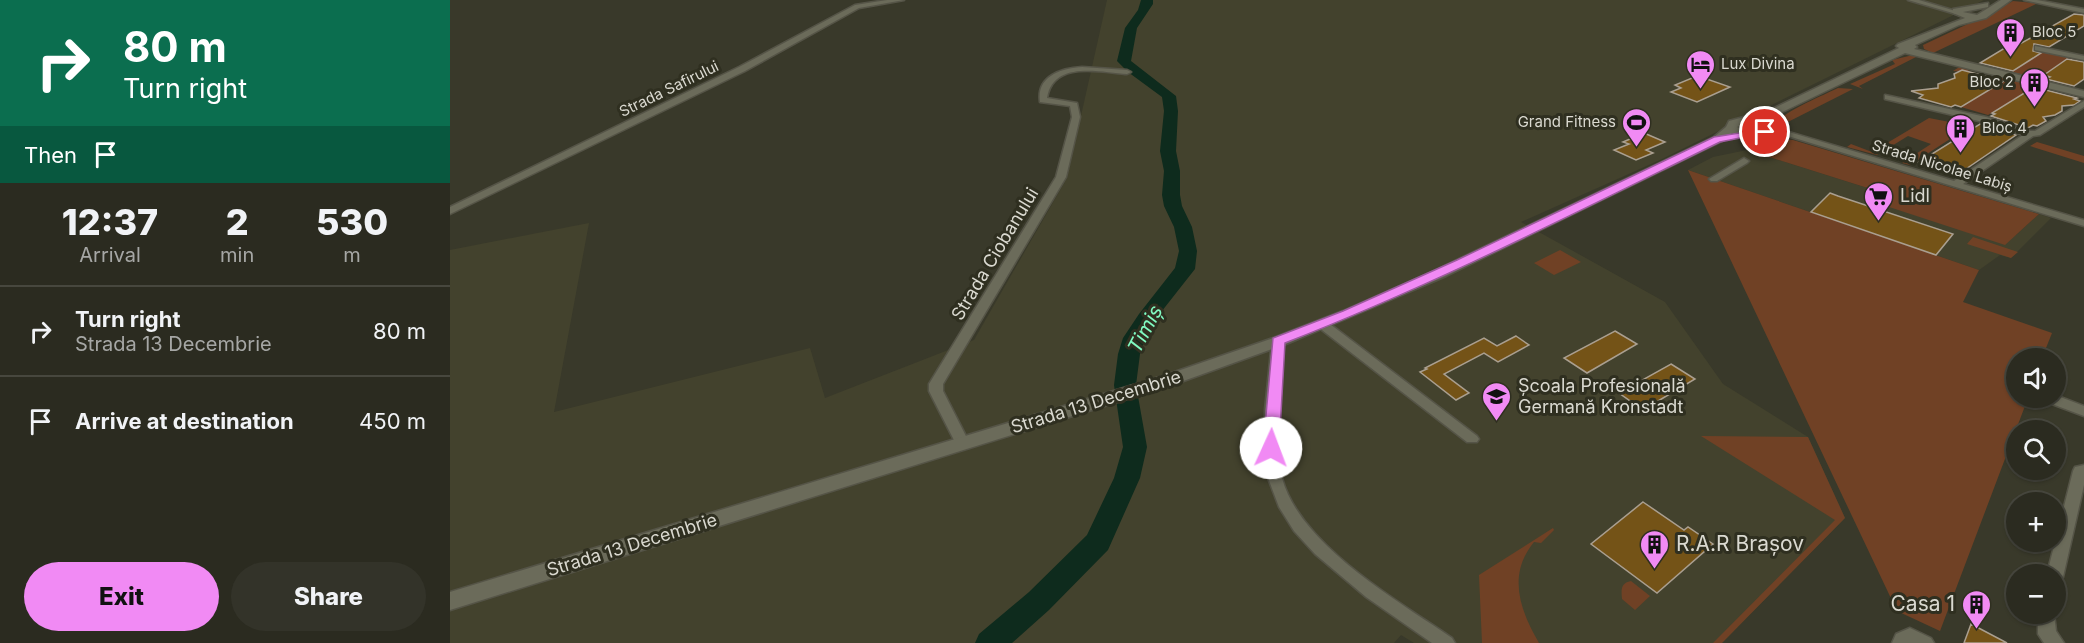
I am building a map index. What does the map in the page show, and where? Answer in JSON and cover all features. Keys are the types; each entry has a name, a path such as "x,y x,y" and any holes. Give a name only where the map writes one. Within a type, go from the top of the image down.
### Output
{"main road":[{"name":"Strada 13 Decembrie","path":"1892,54 1893,50 1915,42 1960,14 1996,0"},
{"name":"Strada 13 Decembrie","path":"1960,14 1981,16 2007,0"},
{"path":"1960,14 1981,16"},
{"name":"Strada 13 Decembrie","path":"450,601 1169,380 1278,341 1322,324 1523,234 1718,139 1736,125 1772,113 1892,54 1906,50 1914,46 1915,42"},
{"path":"1906,50 2084,94"},
{"name":"Strada 13 Decembrie","path":"1718,139 1761,129 1772,113"},
{"name":"Strada 13 Decembrie","path":"1736,125 1745,134"},
{"path":"1736,125 1761,129"}],"street":[{"path":"857,6 869,0"},
{"name":"Strada Safirului","path":"450,212 742,69 857,6 901,0"},
{"path":"1911,0 1960,14"},
{"path":"2027,0 2084,11"},
{"path":"2038,48 2084,58"},
{"name":"Strada Ciobanului","path":"963,444 936,391 936,384 1061,177 1076,117 1074,105 1066,102 1048,103 1043,100 1045,87 1054,76 1067,70 1127,72"},
{"path":"1888,97 1986,120 2030,134 2037,134 2084,103"},
{"name":"Strada Nicolae Labiș","path":"1761,129 2084,223"},
{"path":"1955,185 2030,134"},
{"path":"1714,179 1744,161"},
{"path":"1322,324 1472,439"},
{"path":"1278,341 1271,448 1275,480 1287,510 1305,536 1334,562 1446,643"},
{"path":"2066,404 2084,411"},
{"path":"2058,564 2080,471 2084,470"},
{"path":"2046,624 2047,634 2055,643"},
{"path":"1901,643 1902,639 1910,636 1925,643"}],"shaded area":[{"path":"1107,0 1984,0 1660,160 1521,222 1665,302 1723,384 1808,437 1845,518 1722,643 1414,643 1401,635 1394,643 450,643 450,250 589,223 554,412 810,348 825,398 974,340 1067,178"},
{"path":"2013,1 2045,4 2036,4 1933,53 1924,49 1923,45"},
{"path":"2046,50 2071,56 2044,75 2050,77 2045,80 1966,61 2012,72"},
{"path":"1918,56 1859,86 1863,89 1850,84 1895,64 1892,60"},
{"path":"1961,66 2042,87 2010,102 2010,109 2001,107 1988,115 1961,107 1988,85 1995,87 2004,82 2000,80 2002,78 1971,69 1966,72 1953,71"},
{"path":"1838,88 1853,89 1776,128 1772,127 1791,111"},
{"path":"1929,118 1970,126 1910,165 1902,163 1931,144 1908,136 1877,155 1847,147 1851,144 1872,152"},
{"path":"1774,138 1793,140 2039,214 2005,245 1883,205 1893,196 1747,150"},
{"path":"2037,142 2084,156 2084,163 2030,146"},
{"path":"1747,150 2016,235 2039,214 2051,218 2011,258 2000,255 1979,270 1688,170 1713,157"},
{"path":"1688,170 1979,270 1963,302 2052,333 2046,348 2006,348 2006,408 2024,408 2020,420 2006,420 2006,456 1940,631 1897,611"},
{"path":"1973,237 2018,252 2011,258 1967,244"},
{"path":"1560,250 1581,262 1554,275 1534,263"},
{"path":"1701,436 1808,437 1845,518 1722,643 1713,643 1835,520"},
{"path":"1553,528 1554,530 1541,543 1534,542 1526,554 1519,580 1519,592 1526,618 1539,643 1482,643 1479,575"},
{"path":"1631,581 1650,596 1635,610 1622,599 1622,587"}],"building":[{"path":"2074,14 2084,15 2084,26 2049,47 2034,44 2033,51 2041,53 2013,71 1980,63 2013,43 2018,45"},
{"path":"2067,59 2084,62 2084,79 2074,86 2046,79 2050,77 2044,75"},
{"path":"1962,70 2004,81 1961,107 1955,105 1951,107 1919,98 1923,95 1911,91 1938,88 1938,84 1955,78 1954,74"},
{"name":"Lux Divina","path":"1692,78 1698,81 1704,78 1730,87 1697,102 1671,92 1681,88 1675,85"},
{"name":"Bloc 2","path":"2034,87 2077,98 2074,99 2080,101 2074,105 2062,106 2062,111 2043,117 2046,121 2028,128 1991,116 1995,114 1992,113"},
{"name":"Bloc 4","path":"1980,124 2016,135 1957,175 1919,162"},
{"name":"Grand Fitness","path":"1644,133 1665,142 1646,150 1653,153 1636,160 1614,150 1629,144 1623,142"},
{"name":"Lidl","path":"1830,193 1953,234 1936,255 1811,212"},
{"path":"1615,331 1637,344 1587,373 1564,358"},
{"name":"Școala Profesională Germană Kronstadt","path":"1516,336 1529,345 1498,362 1484,353 1444,374 1469,393 1456,400 1420,372 1484,338 1497,346"},
{"path":"1671,364 1695,379 1643,410 1619,393"},
{"name":"R.A.R Brașov","path":"1643,502 1684,530 1688,527 1713,544 1657,593 1591,544"},
{"name":"Casa 1","path":"1971,624 2007,643 1964,643"}],"waterway":[{"name":"Timiș","path":"990,643 1039,601 1098,542 1127,478 1135,447 1125,385 1129,354 1134,338 1149,314 1185,269 1188,251 1183,227 1173,206 1171,195 1172,171 1168,151 1171,111 1169,96 1124,61 1131,28 1144,11 1147,0"}],"place":[{"name":"Bloc 5","path":"2011,58"},
{"name":"Lux Divina","path":"1700,90"},
{"name":"Bloc 2","path":"2035,108"},
{"name":"Grand Fitness","path":"1637,148"},
{"name":"Bloc 4","path":"1961,154"},
{"name":"Lidl","path":"1879,222"},
{"name":"Școala Profesională Germană Kronstadt","path":"1497,422"},
{"name":"R.A.R Brașov","path":"1655,570"},
{"name":"Casa 1","path":"1976,630"}],"route":[{"path":"1271,448 1278,341 1348,314 1462,263 1718,139 1745,134 1759,135 1765,132"}]}
